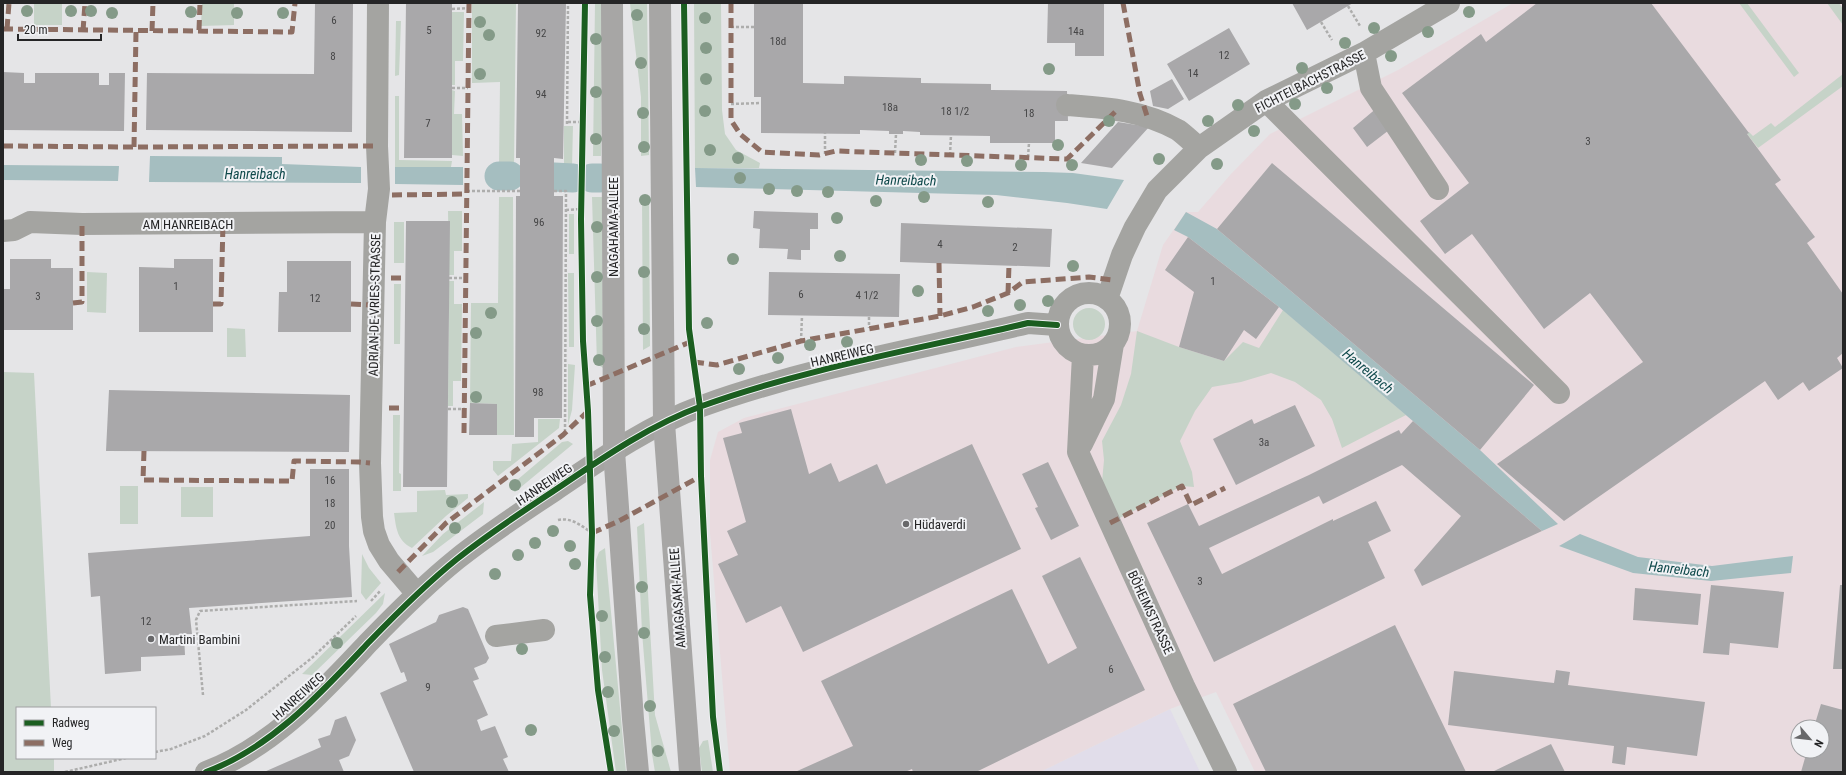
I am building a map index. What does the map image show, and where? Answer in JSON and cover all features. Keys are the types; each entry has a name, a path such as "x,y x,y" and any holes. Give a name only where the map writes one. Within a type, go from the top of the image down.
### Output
{"main road":[{"name":"NAGAHAMA-ALLEE","path":"612,3 614,451"},
{"path":"660,3 664,423"},
{"name":"AMAGASAKI-ALLEE","path":"664,423 690,772"},
{"path":"614,451 632,711 638,772"}],"street":[{"name":"ADRIAN-DE-VRIES-STRASSE","path":"378,3 377,146 379,162 379,189 375,222 370,463 372,518 374,531 379,545 389,561 417,594"},
{"name":"FICHTELBACHSTRASSE","path":"1107,299 1122,255 1135,227 1157,190 1199,148 1266,100 1364,53 1449,3"},
{"path":"1364,53 1371,88 1438,189"},
{"path":"1266,100 1559,393"},
{"path":"1067,105 1118,109 1147,116 1179,131 1199,148"},
{"name":"AM HANREIBACH","path":"3,231 14,230 30,222 82,224 375,222"},
{"path":"1078,452 1104,399 1113,344 1118,335 1120,325 1114,306 1107,299 1098,295 1089,293 1079,295 1063,306 1057,325 1059,335 1065,344 1073,351 1083,355 1094,355 1104,351 1113,344"},
{"name":"HANREIWEG","path":"206,772 238,757 302,711 417,594 458,558 506,522 614,451 664,423 700,407 790,378 1028,322 1057,325"},
{"name":"BÖHEIMSTRASSE","path":"1083,355 1078,452 1184,686 1226,772"},
{"path":"496,636 544,630"}],"path":[{"path":"568,3 568,123 583,122"},
{"path":"1348,6 1360,27"},
{"path":"452,9 469,8"},
{"path":"1321,22 1334,43"},
{"path":"731,27 754,27"},
{"path":"452,88 468,88"},
{"path":"731,104 761,103"},
{"path":"825,133 825,154"},
{"path":"895,153 896,134"},
{"path":"950,154 951,136"},
{"path":"1028,157 1029,143"},
{"path":"467,191 520,191"},
{"path":"554,191 566,191 565,433"},
{"path":"566,210 581,209"},
{"path":"449,278 466,278"},
{"path":"801,341 802,316"},
{"path":"869,317 869,328"},
{"path":"448,409 465,409"},
{"path":"368,604 398,572"},
{"path":"203,695 196,620 200,611 357,601"},
{"path":"156,752 171,749 205,736 246,710 312,656 358,614"},
{"path":"198,642 205,644"},
{"path":"65,772 122,759"}],"shaded area":[{"path":"34,3 62,3 62,25 34,25"},
{"path":"202,3 234,3 234,25 201,26"},
{"path":"472,3 516,3 514,166 499,166 500,82 472,83"},
{"path":"595,3 602,3 601,156 593,156"},
{"path":"630,3 647,3 649,155 641,156 641,97"},
{"path":"694,3 721,3 722,110 725,134 736,150 760,163 759,168 695,168"},
{"path":"1513,3 1843,3 1843,772 1255,772 1216,692 1170,709 1040,772 730,772 710,533 710,460 718,432 744,418 1016,347 1137,331 1163,245 1186,212 1198,212 1231,174 1270,134 1398,70"},
{"path":"1739,3 1747,3 1799,73 1794,77"},
{"path":"1827,3 1839,3 1843,9 1843,25"},
{"path":"452,12 464,12 463,61 455,61 455,85 452,85"},
{"path":"396,21 401,21 399,75 395,76"},
{"path":"1843,74 1843,86 1758,148 1747,134 1749,132 1753,136 1771,123 1775,127"},
{"path":"452,90 455,91 454,114 462,114 463,156 452,155"},
{"path":"395,96 399,96 399,160 452,161 451,167 395,167"},
{"path":"564,126 573,126 572,167 564,167"},
{"path":"499,197 513,197 514,435 497,435 497,404 470,403 471,303 498,303"},
{"path":"592,197 602,197 603,368 597,364"},
{"path":"642,197 649,197 650,346 643,350"},
{"path":"448,211 462,211 462,251 454,251 454,275 449,275"},
{"path":"569,214 574,214 574,254 569,254"},
{"path":"394,222 404,222 404,263 394,263"},
{"path":"87,272 107,273 106,313 87,312"},
{"path":"568,273 574,273 574,347 569,347"},
{"path":"449,281 454,281 454,304 462,304 461,381 453,381 453,406 448,406"},
{"path":"394,284 401,284 400,344 394,344"},
{"path":"1086,308 1092,308 1101,312 1105,324 1101,336 1092,340 1086,340 1077,336 1073,327 1073,321 1077,312"},
{"path":"1283,310 1406,415 1342,448 1332,419 1321,400 1295,382 1271,373 1241,382 1212,387 1195,411 1180,441 1192,472 1194,487 1182,486 1110,523 1102,482 1104,460 1102,441 1121,405 1131,374 1137,331 1179,347 1224,361 1243,342 1259,348"},
{"path":"227,328 245,329 246,357 227,357"},
{"path":"568,364 575,365 572,410 568,425"},
{"path":"3,372 34,373 51,707 16,707 16,759 54,759 54,772 3,772"},
{"path":"393,415 400,415 399,473 401,474 401,491 393,491"},
{"path":"538,419 560,419 559,428 498,476 493,470 493,461 511,461 512,444 538,442"},
{"path":"568,441 573,444 515,492 509,488 562,442"},
{"path":"120,486 138,486 138,524 120,524"},
{"path":"181,487 213,487 213,517 181,517"},
{"path":"445,490 446,495 468,494 468,498 446,516 412,548 407,545 400,538 394,513 417,512 417,491"},
{"path":"484,502 483,514 433,552 422,556 443,534"},
{"path":"644,523 655,715 671,772 655,772 652,754 642,632 637,527"},
{"path":"605,548 626,772 616,772 602,670 596,560 599,552"},
{"path":"362,554 369,568 381,583 366,600 361,593"},
{"path":"385,593 383,604 376,613 312,675 302,674"},
{"path":"1170,709 1200,772 1040,772"},
{"path":"708,740 713,772 702,772 699,748 703,741"}],"water":[{"path":"150,156 282,157 282,164 361,167 361,183 149,182"},
{"path":"3,165 119,166 118,181 3,180"},
{"path":"395,167 463,167 463,185 395,184"},
{"path":"695,168 1044,172 1073,173 1124,180 1107,209 996,195 696,187"},
{"path":"1186,212 1217,229 1480,450 1558,524 1542,531 1279,307 1188,237 1174,230"},
{"path":"1580,534 1638,557 1712,566 1793,556 1791,573 1711,581 1633,573 1559,546"}],"building":[{"path":"315,3 353,3 352,132 146,130 147,73 314,74"},
{"path":"406,3 452,3 452,158 404,158"},
{"path":"518,3 566,3 563,159 554,158 554,196 563,196 562,418 534,418 534,437 515,437 516,196 520,196 520,158 516,158"},
{"path":"754,3 803,3 803,83 844,84 844,76 921,78 921,83 991,84 991,90 1067,91 1068,121 1055,121 1055,143 990,143 990,136 920,135 920,132 903,131 903,134 889,134 889,131 860,130 860,134 761,133 761,97 754,97"},
{"path":"1048,3 1104,3 1104,56 1075,56 1075,43 1047,43"},
{"path":"1292,3 1353,3 1307,30"},
{"path":"1537,3 1651,3 1749,133 1747,134 1781,180 1775,184 1815,237 1807,243 1843,294 1843,353 1837,358 1843,368 1809,391 1803,382 1778,400 1765,381 1564,521 1497,464 1643,362 1590,293 1544,329 1472,234 1445,254 1420,221 1469,183 1402,93 1481,34 1486,42"},
{"path":"1229,28 1250,64 1189,101 1167,64"},
{"path":"3,72 24,73 24,83 35,83 35,73 99,73 99,85 109,85 109,73 125,73 124,131 3,130"},
{"path":"1172,79 1184,99 1168,109 1153,106 1150,91"},
{"path":"1378,107 1393,127 1367,147 1353,128"},
{"path":"1118,122 1149,127 1112,168 1081,163"},
{"path":"1272,163 1534,385 1480,450 1217,229"},
{"path":"754,211 818,213 818,229 810,229 810,250 801,250 801,260 787,259 788,249 759,248 760,229 753,228"},
{"path":"406,221 450,221 447,487 403,487"},
{"path":"901,223 1052,229 1050,267 900,262"},
{"path":"1188,237 1279,307 1256,339 1244,330 1224,361 1179,347 1194,292 1165,270"},
{"path":"10,259 51,259 51,268 73,268 73,330 3,330 3,289 10,289"},
{"path":"174,259 213,259 213,332 139,332 139,267 174,268"},
{"path":"287,261 351,261 351,332 278,332 279,292 287,292"},
{"path":"769,272 900,274 899,317 768,315"},
{"path":"109,390 350,395 349,452 106,451"},
{"path":"470,403 497,404 497,435 469,435"},
{"path":"1295,405 1315,446 1236,485 1213,439 1252,419 1254,424"},
{"name":"Hüdaverdi","path":"791,409 809,474 831,463 839,482 877,464 886,484 972,444 1021,549 803,652 781,606 746,623 718,564 738,555 727,531 746,522 723,438 742,433 739,423"},
{"path":"1413,421 1542,531 1422,586 1414,570 1461,516 1402,465 1323,504 1319,496 1209,548 1222,574 1333,519 1333,521 1376,501 1391,531 1368,542 1385,578 1214,662 1147,523 1188,504 1199,526 1309,475 1399,430 1401,434"},
{"path":"1048,462 1079,526 1051,540 1035,508 1038,507 1022,474"},
{"path":"310,469 349,469 349,546 352,597 189,608 192,634 184,634 185,655 141,657 141,671 105,674 100,596 91,597 88,553 310,536"},
{"path":"1080,557 1145,690 976,772 913,772 912,769 905,772 795,772 853,746 821,681 1012,589 1048,664 1077,648 1042,576"},
{"path":"1711,585 1784,592 1778,648 1730,643 1729,655 1703,653"},
{"path":"1840,585 1843,585 1843,669 1833,669"},
{"path":"1635,588 1701,594 1698,625 1633,620"},
{"path":"463,607 468,609 489,658 486,663 474,668 479,679 473,681 488,715 477,720 481,731 495,726 508,757 503,759 509,772 414,772 380,693 407,681 404,672 401,673 389,644 436,622 439,615"},
{"path":"1395,625 1466,772 1266,772 1233,704"},
{"path":"1556,670 1570,672 1568,685 1705,702 1697,756 1627,747 1625,765 1612,763 1614,746 1448,725 1454,671 1554,683"},
{"path":"1821,704 1843,710 1843,772 1801,772 1805,759 1830,759 1830,719 1816,719"},
{"path":"346,716 356,740 349,756 339,760 344,772 264,772 321,747 318,739 330,735 335,720"},
{"path":"1551,744 1565,772 1492,772 1519,759"}],"waterway":[{"name":"Hanreibach","path":"499,176 510,176"},
{"name":"Hanreibach","path":"554,177 573,178"},
{"name":"Hanreibach","path":"592,178 600,178"}],"marked path":[{"path":"7,29 9,3"},
{"path":"83,31 85,3"},
{"path":"152,31 153,3"},
{"path":"199,30 200,3"},
{"path":"3,29 292,32 295,3"},
{"path":"464,433 469,3"},
{"path":"731,3 731,120 740,134 762,152 819,155 836,151 1067,159 1118,109"},
{"path":"1123,3 1140,94 1147,116"},
{"path":"134,147 136,31"},
{"path":"3,146 377,146"},
{"path":"392,195 467,194"},
{"path":"213,304 221,304 223,223"},
{"path":"73,303 82,302 82,224"},
{"path":"939,263 940,316"},
{"path":"1008,293 1009,265"},
{"path":"694,362 717,365 801,341 940,316 973,307 1008,293 1023,282 1089,277 1113,280"},
{"path":"391,278 405,278"},
{"path":"351,304 373,305"},
{"path":"586,386 690,342"},
{"path":"389,408 404,408"},
{"path":"398,572 446,523 563,435 588,411"},
{"path":"144,451 143,480 292,481 294,461 370,463"},
{"path":"592,533 619,521 701,476"},
{"path":"1110,523 1182,486 1191,505 1225,488"}],"cycle path":[{"path":"585,3 581,219 583,341 588,411 592,533 590,595 598,690 611,772"},
{"path":"684,3 689,329 700,407 701,476 713,717 720,772"},
{"path":"206,772 230,761 275,733 315,698 412,598 469,550 505,523 590,466 664,423 702,406 823,370 1028,323 1057,325"}],"place":[{"name":"Hüdaverdi","path":"906,524"},
{"name":"Martini Bambini","path":"151,639"}]}
